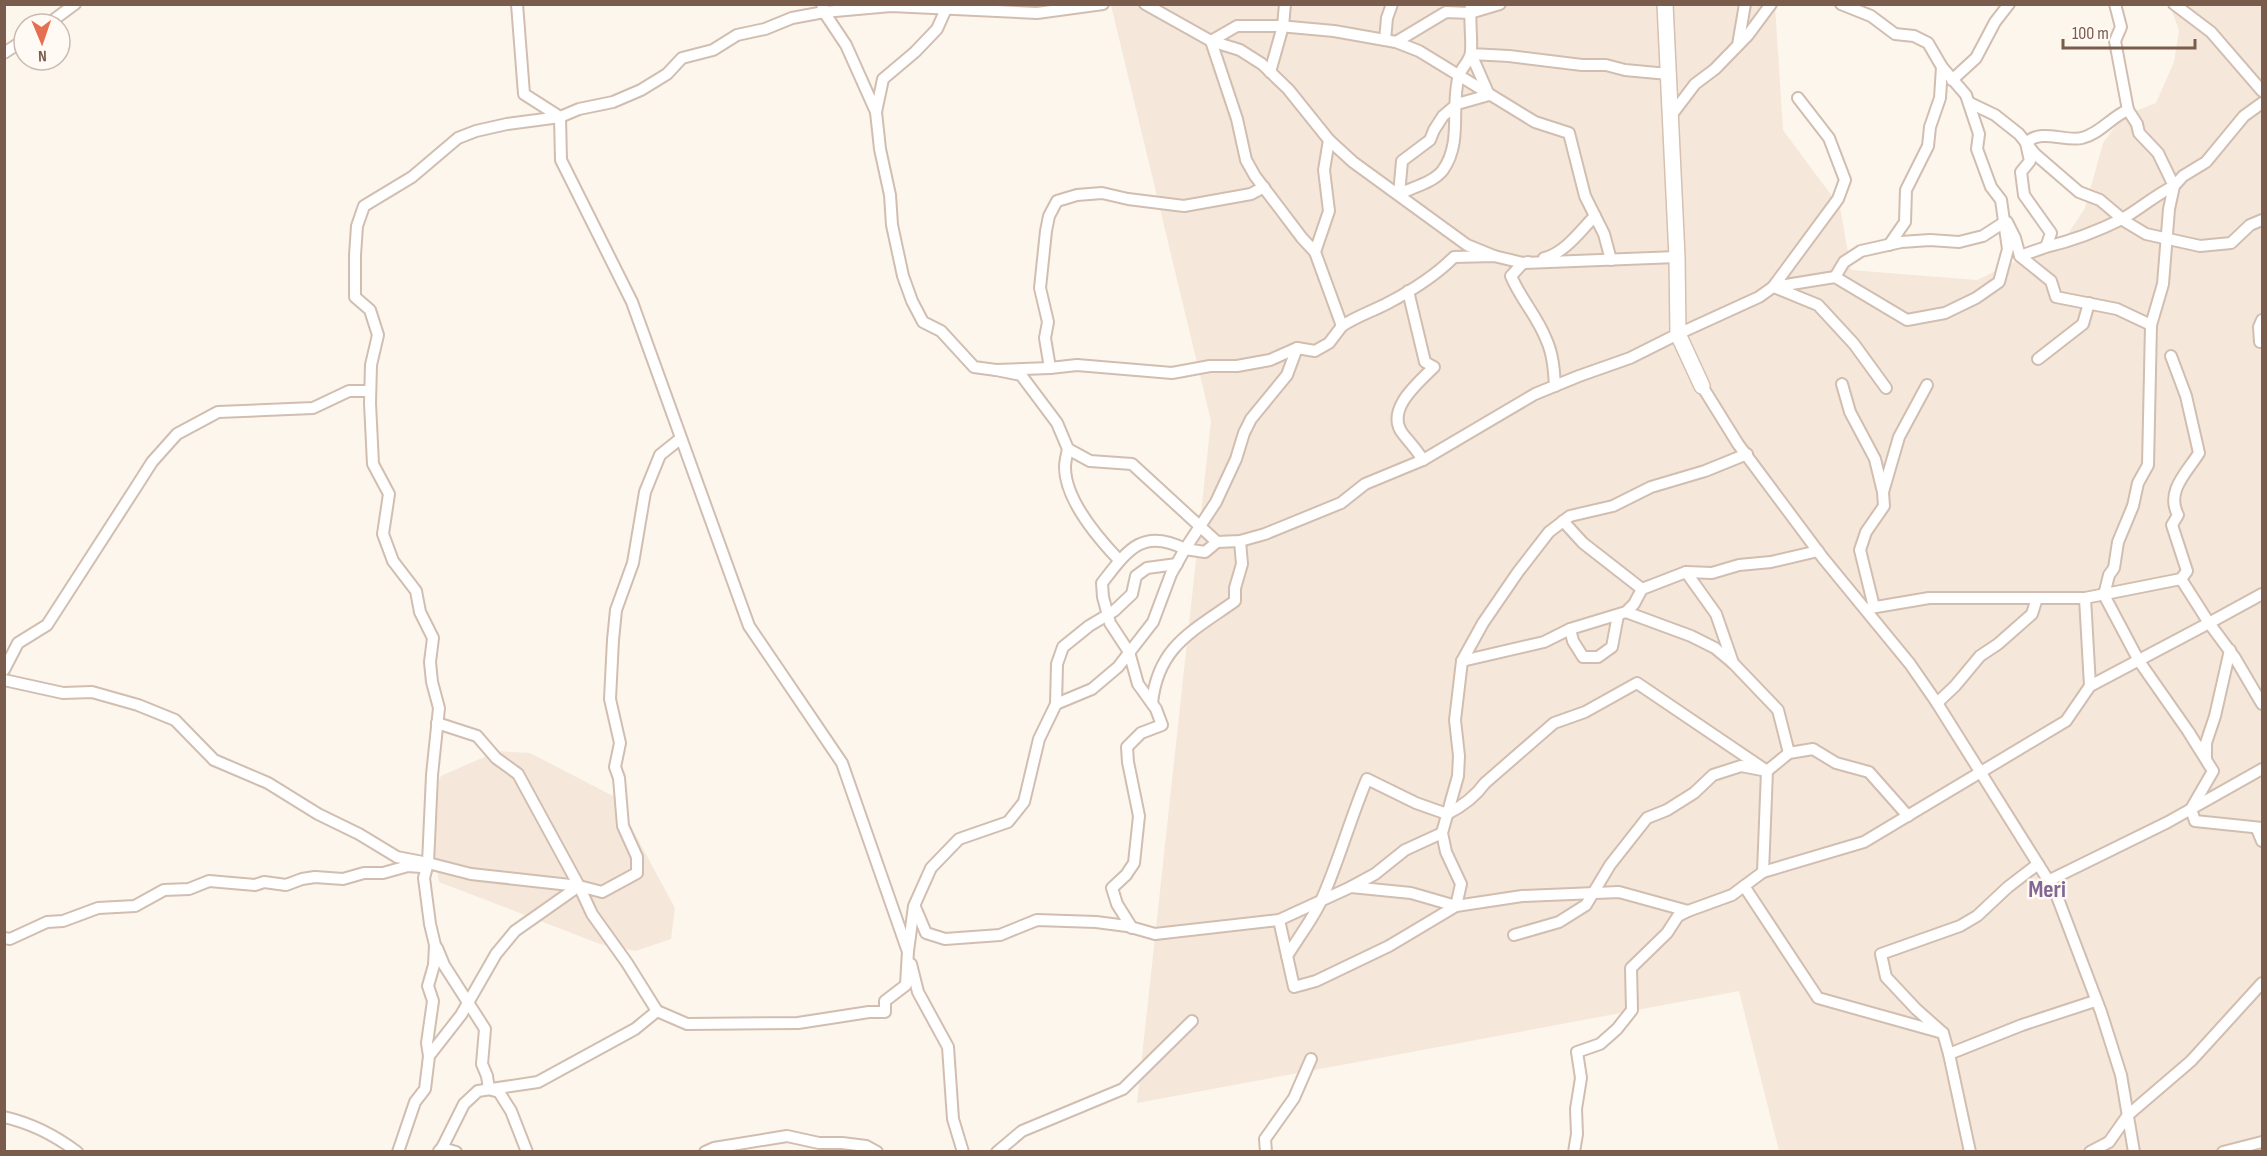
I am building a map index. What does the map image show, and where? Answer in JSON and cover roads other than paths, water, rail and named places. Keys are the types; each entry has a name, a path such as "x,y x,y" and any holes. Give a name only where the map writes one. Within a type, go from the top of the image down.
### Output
{"main road":[{"path":"1665,4 1677,257 1678,333 1702,386"}],"street":[{"path":"517,4 524,94 560,117"},
{"path":"489,1089 488,1076 482,1064 485,1029 444,965 435,945 430,924 424,879 428,865 432,775 439,708 432,682 430,662 433,638 420,612 416,591 393,561 383,534 389,494 374,464 370,391 371,365 378,335 370,310 355,297 357,226 364,206 412,177 458,138 476,131 507,124 560,117 579,109 613,102 641,90 667,74 682,58 713,50 737,35 765,29 823,8 891,6 1037,13 1103,4"},
{"path":"1145,4 1211,41 1240,50 1270,72 1288,89 1329,140 1353,162 1467,245 1523,264 1677,257"},
{"path":"1270,72 1283,26 1285,4"},
{"path":"1391,41 1388,18 1392,4"},
{"path":"1391,41 1446,12 1500,4"},
{"path":"1738,45 1745,4"},
{"path":"1670,117 1695,84 1715,69 1738,45 1771,4"},
{"path":"1773,287 1835,277 1907,320 1945,313 1976,298 2000,282 2008,249 2001,200 1991,187 1977,149 1979,134 1966,95 1942,68 1928,43 1914,36 1895,34 1871,16 1841,4"},
{"path":"1952,80 1976,57 1995,22 2009,4"},
{"path":"2115,4 2121,27 2115,41 2128,110 2137,124 2139,133 2158,153 2174,186 2169,209 2163,284 2151,325 2148,465 2138,483 2133,506 2118,542 2114,568 2109,575 2104,595 2139,661 2213,771 2191,809 2195,821 2260,828 2262,841"},
{"path":"2174,4 2211,32 2262,91"},
{"path":"823,8 846,45 876,112 880,149 890,195 892,225 903,276 923,322 941,331 974,367 1021,375 1057,423 1068,448 1065,467 1069,489 1090,526 1119,560"},
{"path":"876,112 883,80 937,29 946,9"},
{"path":"1470,9 1471,54 1489,94"},
{"path":"1211,41 1237,26 1283,26 1334,31 1391,41 1419,51 1535,122 1569,133 1585,196 1604,234 1611,260"},
{"path":"1211,41 1238,119 1246,160 1264,188 1315,252 1342,326"},
{"path":"1471,54 1582,65 1606,65 1625,70 1668,74"},
{"path":"1399,194 1434,179 1453,153 1459,75 1471,54"},
{"path":"1889,245 1905,222 1906,190 1928,146 1930,126 1940,98 1942,68"},
{"path":"1399,194 1402,161 1430,140 1443,116 1457,104 1489,94"},
{"path":"1132,928 1117,904 1112,888 1126,875 1134,863 1139,816 1127,747 1141,733 1162,725 1152,703 1138,684 1128,652 1110,623 1103,597 1102,583 1123,554 1147,540 1169,541 1185,549 1204,552 1217,542 1240,541 1265,534 1341,502 1365,484 1423,460 1535,394 1630,358 1678,333 1759,297 1773,287 1838,199 1845,180 1829,138 1798,98"},
{"path":"1970,103 1995,115 2019,134 2035,154 2079,192 2100,200 2122,219 2145,234 2200,246 2231,243 2250,225 2262,220"},
{"path":"2020,256 2070,241 2122,219 2157,194 2174,186 2183,176 2206,162 2244,116 2262,103"},
{"path":"2026,143 2032,138 2054,136 2081,138 2110,124 2121,113 2128,110"},
{"path":"560,117 561,160 632,302 749,626 842,763 908,951 918,992 948,1047 953,1119 963,1152"},
{"path":"1315,252 1329,211 1324,170 1329,140"},
{"path":"2026,143 2031,161 2021,172 2024,195 2050,233 2046,247"},
{"path":"1050,368 1045,338 1048,322 1040,288 1046,231 1049,216 1057,201 1077,195 1102,193 1128,199 1184,206 1251,194 1264,188"},
{"path":"1555,386 1552,358 1546,338 1517,291 1511,276 1523,264 1552,256 1595,216"},
{"path":"1835,277 1844,262 1861,251 1930,240 1959,242 1983,236 2003,219"},
{"path":"2003,219 2015,238 2020,256 2051,281 2056,297 2117,309 2151,325"},
{"path":"996,370 1077,365 1172,372 1210,366 1237,366 1270,360 1297,348 1315,351 1329,343 1342,326 1408,291 1441,270 1454,257 1494,256"},
{"path":"1773,287 1818,305 1854,344 1886,388"},
{"path":"1408,291 1425,362 1434,367 1404,399 1399,407 1399,420 1401,433 1410,439 1423,460"},
{"path":"2038,359 2083,324 2088,303"},
{"path":"2260,342 2259,327 2262,320"},
{"path":"1056,704 1092,689 1118,667 1153,622 1162,594 1185,549 1226,480 1251,419 1287,375 1297,348"},
{"path":"1869,608 1929,598 2085,598 2181,579 2187,571 2172,525 2178,514 2175,509 2174,495 2181,476 2199,453 2186,396 2171,356"},
{"path":"1842,384 1850,412 1875,459 1883,492 1884,506 1866,532 1860,550 1869,608"},
{"path":"1883,492 1899,437 1927,385"},
{"path":"1702,386 1746,454 1818,551 1869,608 1911,664 1982,771 2055,891 2101,1012 2121,1075 2134,1152"},
{"path":"4,670 18,643 46,625 152,462 177,434 218,412 314,408 349,391 370,391"},
{"path":"4,680 63,693 92,692 138,705 176,720 214,760 268,783 397,858 471,874 579,886 602,892 637,873 637,857 623,826 619,778 615,767 620,743 610,699 616,610 633,563 645,492 660,455 680,439"},
{"path":"1068,448 1090,461 1132,464 1217,542"},
{"path":"1456,906 1461,884 1446,852 1442,833 1458,776 1459,756 1455,720 1461,661 1484,623 1518,572 1549,532 1570,516 1613,506 1651,488 1705,471 1746,454"},
{"path":"1563,521 1583,543 1641,589"},
{"path":"1152,703 1154,682 1166,656 1194,630 1235,601 1234,588 1242,564 1240,541"},
{"path":"1461,661 1544,642 1570,629 1622,613 1634,604 1641,589 1686,572 1712,573 1739,565 1771,562 1818,551"},
{"path":"437,723 477,736 496,758 518,774 579,886 591,914 627,963 657,1011 687,1024 798,1023 857,1013 885,1012 885,1001 906,985 914,906 931,868 959,839 1008,822 1024,802 1039,739 1056,704 1057,664 1063,647 1089,626 1108,615 1132,594 1136,576 1147,568 1177,564"},
{"path":"1686,572 1716,614 1733,663"},
{"path":"2181,579 2209,623 2230,650 2262,704"},
{"path":"1574,1152 1577,1134 1576,1109 1581,1078 1577,1052 1600,1044 1617,1029 1632,1010 1632,968 1667,933 1678,916 1732,895 1763,872 1864,842 2066,721 2090,686 2262,594"},
{"path":"1937,703 1955,686 1975,661 2032,614 2037,598"},
{"path":"2085,598 2090,686"},
{"path":"1622,613 1691,636 1714,648 1733,663 1778,710 1790,753"},
{"path":"1570,629 1573,641 1583,657 1598,657 1612,647 1622,613"},
{"path":"2206,759 2206,743 2215,716 2230,650"},
{"path":"1447,814 1476,795 1485,783 1554,723 1585,712 1637,683 1767,771"},
{"path":"1514,935 1559,922 1586,905 1610,865 1647,818 1667,810 1694,793 1713,775 1741,766 1767,771 1790,753 1813,749 1836,762 1869,772 1908,816"},
{"path":"2048,881 2168,822 2262,769"},
{"path":"1763,872 1767,771"},
{"path":"1287,957 1320,903 1367,779 1416,803 1447,814"},
{"path":"914,906 926,933 945,939 1000,935 1037,920 1096,922 1155,934 1279,920 1351,887 1375,874 1405,850 1442,833"},
{"path":"1970,1152 1943,1033 1916,1009 1886,976 1881,954 1960,926 1977,916 2008,887 2038,864"},
{"path":"4,938 10,939 47,922 63,921 98,908 135,906 164,890 189,889 209,881 286,885 308,878 344,879 364,873 383,873 408,866 428,865"},
{"path":"429,1056 469,1002 496,954 515,931 579,886"},
{"path":"1744,886 1818,998 1943,1033"},
{"path":"1351,887 1411,893 1456,906"},
{"path":"1279,920 1294,987 1316,981 1389,946 1456,906 1522,896 1619,892 1688,911"},
{"path":"398,1152 415,1102 425,1089 429,1056 427,1043 433,1001 428,986 434,965 435,945"},
{"path":"2090,1152 2109,1142 2128,1115 2191,1061 2262,983"},
{"path":"1949,1054 2022,1025 2095,1001"},
{"path":"456,1152 440,1150 465,1104 478,1091 538,1082 635,1029 657,1011"},
{"path":"998,1152 1022,1131 1123,1089 1192,1022"},
{"path":"1266,1152 1265,1139 1294,1098 1311,1059"},
{"path":"489,1089 500,1092 511,1111 527,1152"},
{"path":"4,1117 24,1122 66,1143 78,1152"},
{"path":"705,1152 714,1148 787,1136 819,1143 866,1146 877,1152"},
{"path":"2223,1152 2262,1142"}],"district":[{"name":"Meri","path":"2047,889"}]}
